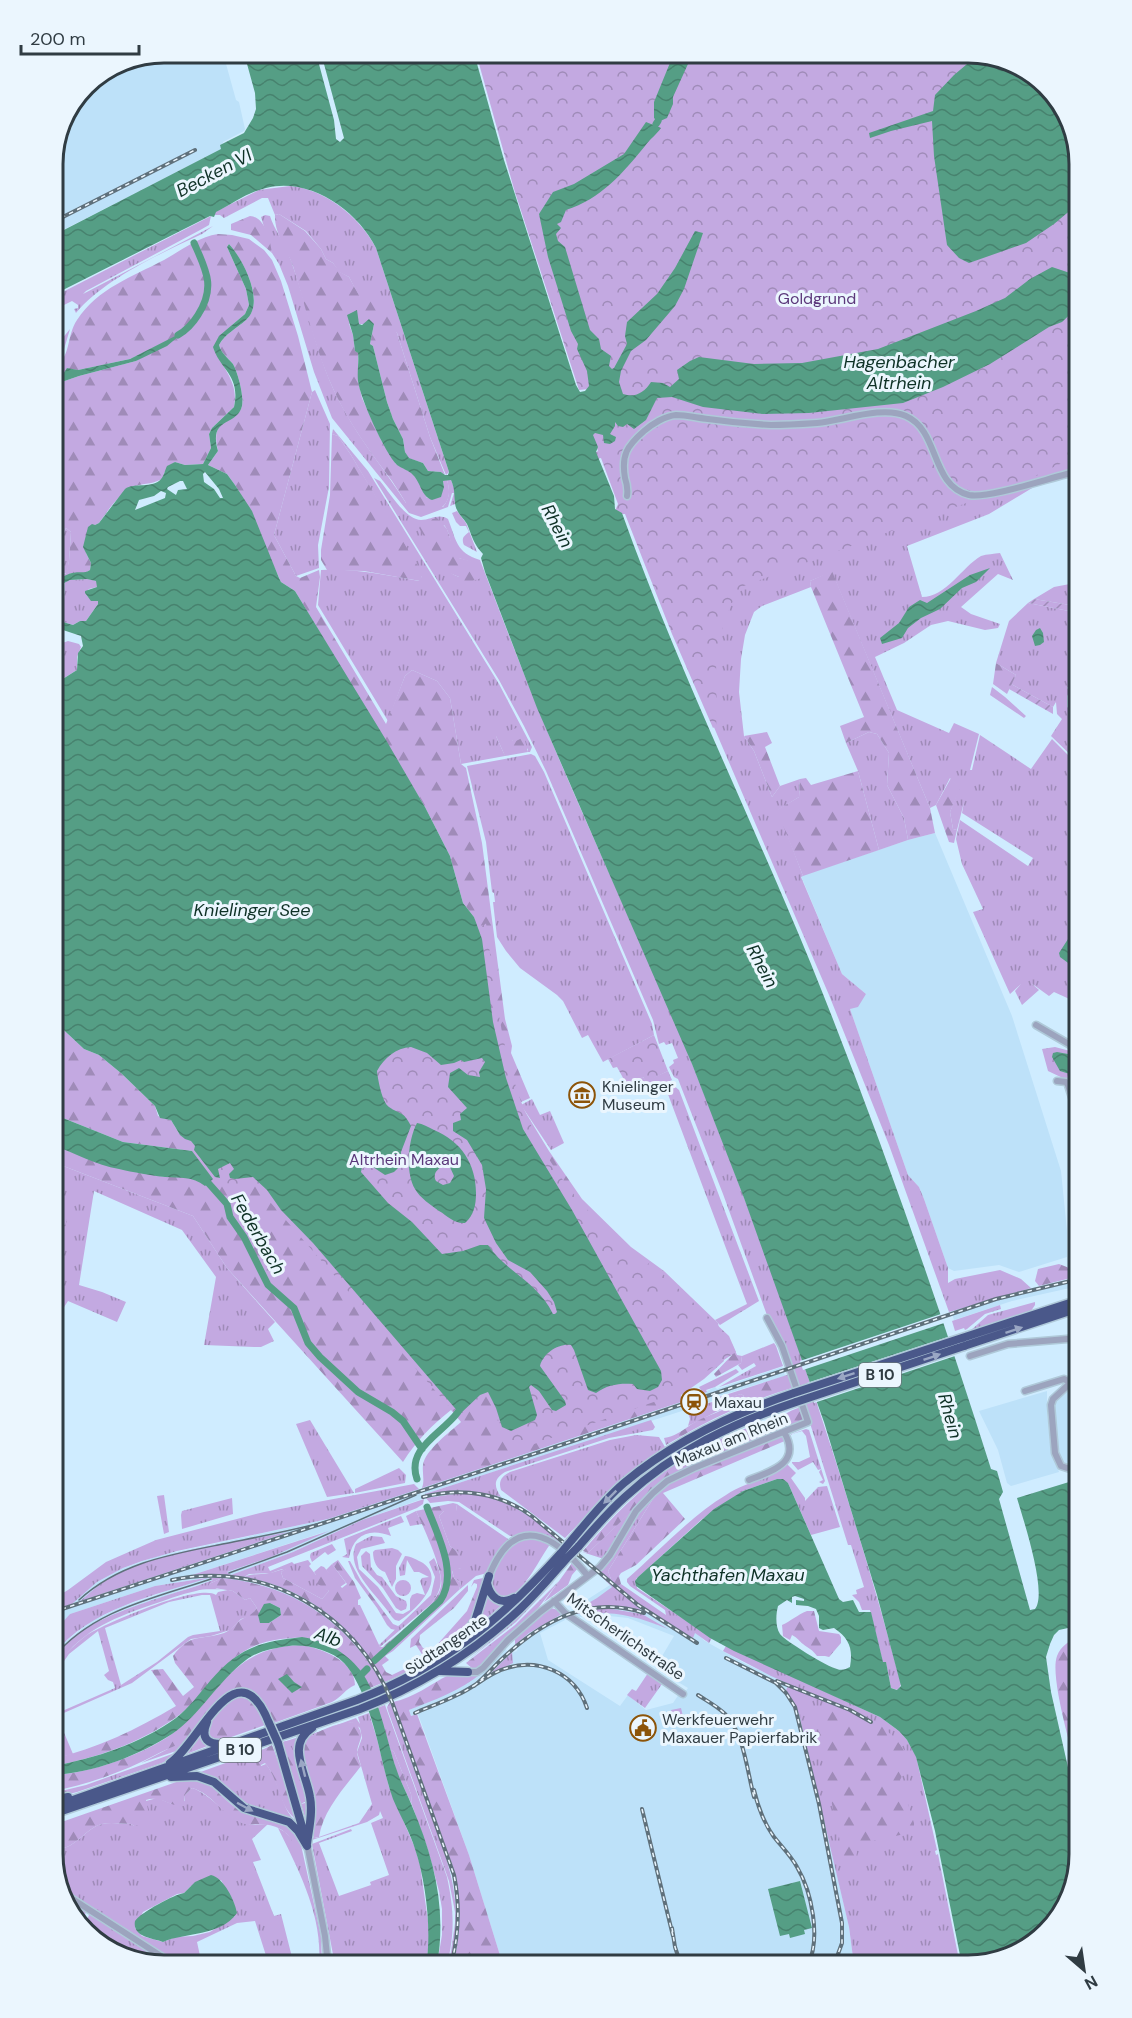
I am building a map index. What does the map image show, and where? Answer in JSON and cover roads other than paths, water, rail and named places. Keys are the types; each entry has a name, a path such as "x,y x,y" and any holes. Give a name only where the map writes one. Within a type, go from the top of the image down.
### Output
{"highway":[{"name":"B 10","path":"1062,1310 1069,1306"},
{"name":"B 10","path":"1062,1310 1069,1309"},
{"name":"Südtangente","path":"63,1811 230,1744 359,1704 437,1671 466,1653 521,1607 574,1544 599,1508 623,1484 663,1455 725,1419 1062,1310"},
{"name":"Südtangente","path":"378,1697 447,1655 490,1623 564,1555"},
{"path":"488,1580 492,1595 500,1601 509,1601 525,1591"},
{"path":"447,1655 471,1629 488,1580"},
{"path":"466,1653 463,1664 468,1672"},
{"path":"437,1671 468,1672"},
{"path":"160,1774 228,1697 246,1693 260,1702 278,1743 297,1803 307,1845"},
{"name":"Südtangente","path":"63,1803 319,1722 359,1704"},
{"path":"212,1714 204,1728 206,1738 214,1744 230,1744"},
{"path":"307,1845 311,1812 310,1797 298,1747 302,1736 319,1722"},
{"path":"160,1774 197,1776 214,1782 244,1808 289,1822 307,1845"},
{"path":"63,1798 92,1793"}],"street":[{"path":"627,496 623,461 627,450 651,426 677,415 770,425 818,423 877,413 901,414 913,420 920,427 946,479 969,495 986,495 1069,474"},
{"path":"1036,1024 1069,1044"},
{"path":"1057,1081 1066,1082 1069,1088"},
{"name":"Maxau am Rhein","path":"468,1672 477,1672 483,1668 508,1640 604,1563 636,1511 646,1499 667,1482 694,1468 808,1422 785,1355 767,1318"},
{"path":"970,1356 1008,1344 1069,1339"},
{"path":"1025,1391 1064,1379 1069,1382"},
{"path":"1069,1386 1053,1399 1050,1412 1057,1461 1064,1468 1069,1469"},
{"path":"749,1480 776,1470 786,1461 790,1445 784,1432"},
{"path":"488,1580 496,1560 508,1545 535,1535 553,1541 588,1575"},
{"name":"Mitscherlichstraße","path":"554,1601 565,1613 683,1694"},
{"path":"307,1845 327,1955"},
{"path":"74,1900 160,1955"}],"water":[{"path":"247,63 319,63 334,120 336,139 340,142 344,138 324,63 477,63 504,160 580,392 585,391 589,386 587,371 577,349 578,344 571,331 548,257 539,214 553,192 574,184 624,154 646,122 661,128 628,166 601,192 566,210 561,222 557,224 561,228 556,234 558,241 565,247 590,330 599,339 601,349 611,356 609,366 612,369 627,344 625,336 627,322 657,294 675,268 695,231 703,233 684,289 675,306 646,340 631,351 621,371 619,382 623,394 639,394 651,382 663,383 670,387 679,379 677,370 699,357 754,364 802,363 878,349 1005,298 1030,279 1052,267 1069,273 1069,315 1062,322 1049,327 990,364 903,403 809,413 763,414 703,407 672,397 657,398 646,420 634,429 627,424 623,427 618,426 615,422 610,434 616,437 615,441 610,444 604,443 603,435 595,433 593,435 598,447 596,452 614,496 615,509 622,513 666,627 811,964 883,1152 950,1341 991,1469 997,1471 1003,1492 999,1499 1030,1610 1035,1609 1039,1588 1029,1538 1017,1498 1069,1482 1069,1628 1059,1630 1054,1635 1046,1657 1051,1692 1069,1772 1068,1868 1059,1899 1044,1921 1019,1942 1007,1947 988,1953 960,1955 935,1831 916,1757 899,1731 880,1717 710,1638 636,1586 635,1581 638,1577 714,1509 743,1491 783,1479 788,1483 839,1599 843,1602 853,1600 859,1612 871,1612 891,1688 897,1690 901,1686 877,1595 824,1422 744,1198 692,1064 537,708 485,572 481,558 483,554 475,544 467,524 457,510 451,480 443,481 441,497 432,500 428,498 416,478 392,459 363,400 358,381 358,353 355,351 347,315 357,310 359,324 362,325 369,319 374,324 370,344 373,346 387,402 403,439 405,452 409,458 423,463 428,471 448,475 449,472 376,248 357,221 330,200 299,187 266,188 246,195 216,212 214,217 210,216 63,290 63,230 221,149 220,145 244,133 256,109 255,93","holes":["795,1596 804,1601 796,1600 796,1605 816,1609 819,1616 819,1628 823,1630 834,1628 847,1640 851,1655 850,1667 841,1670 832,1667 798,1648 780,1634 776,1620 778,1606 787,1600 792,1603 792,1597"]},
{"path":"670,63 688,63 673,97 673,104 667,118 658,122 654,118 654,102"},
{"path":"968,63 988,65 1013,73 1035,88 1056,113 1067,144 1069,164 1069,211 1026,243 969,263 959,258 947,245 934,156 932,121 870,138 869,133 933,111 935,95"},
{"name":"Knielinger See","path":"229,244 246,270 254,303 252,312 246,320 228,334 219,345 237,373 242,406 239,413 224,423 217,432 218,451 208,465 227,474 252,511 281,582 295,591 386,740 450,856 463,903 474,917 482,939 493,1022 506,1078 523,1129 572,1210 661,1371 662,1380 658,1387 650,1391 637,1389 633,1384 609,1386 596,1393 588,1390 574,1350 571,1345 566,1345 557,1347 548,1353 540,1366 566,1405 556,1411 552,1410 539,1391 531,1385 529,1387 537,1415 535,1420 511,1431 502,1427 488,1392 480,1395 460,1414 313,1243 281,1210 267,1190 253,1177 230,1178 229,1174 234,1169 230,1163 218,1169 220,1178 215,1177 194,1150 195,1146 180,1135 171,1120 160,1118 155,1106 122,1074 99,1055 84,1049 63,1029 63,679 77,670 78,653 83,646 81,636 63,630 63,622 73,625 86,621 98,601 91,601 85,593 97,587 96,581 70,580 64,583 63,604 63,577 90,570 91,563 83,547 88,527 99,523 125,489 158,482 167,466 175,462 185,465 203,464 211,448 209,434 212,428 234,407 235,396 232,380 213,347 219,336 245,314 249,305 246,289 227,247","holes":["205,472 219,489 223,498 220,498 214,489 204,482","183,481 187,489 178,490 176,495 167,489","161,491 166,493 165,498 135,510 139,500 154,496","411,1047 427,1053 441,1065 482,1058 485,1062 479,1072 480,1077 468,1075 459,1068 450,1073 448,1087 467,1108 460,1114 461,1120 453,1123 453,1131 467,1140 482,1165 486,1189 484,1218 496,1243 508,1260 530,1272 547,1291 554,1302 557,1312 555,1314 539,1293 504,1263 488,1245 442,1254 412,1222 388,1203 361,1172 362,1167 367,1163 385,1175 394,1172 401,1165 401,1152 411,1126 403,1115 389,1107 384,1101 377,1071 383,1062 395,1052"]},
{"path":"185,331 167,346 136,361 63,382 63,374 67,368 78,370 130,359"},
{"path":"990,568 976,582 962,588 940,609 921,618 908,628 902,638 882,644 880,638 899,623 909,607 920,600 927,603 970,575"},
{"path":"1040,628 1044,642 1035,646 1032,636"},
{"path":"1069,938 1069,964 1060,957 1059,953"},
{"path":"1053,1053 1069,1054 1069,1074 1060,1071 1052,1057"},
{"path":"63,1118 123,1142 192,1151 213,1179 205,1186 191,1179 136,1173 63,1149"},
{"path":"417,1123 444,1135 459,1147 470,1163 476,1197 475,1206 465,1223 454,1221 439,1211 415,1189 409,1165","holes":["444,1165 449,1165 454,1176 450,1183 443,1185 436,1181 435,1173"]},
{"path":"270,1603 280,1608 281,1615 269,1623 260,1623 258,1615 264,1604"},
{"path":"302,1637 326,1644 348,1658 366,1679 381,1717 398,1773 420,1825 432,1864 439,1904 438,1955 428,1955 427,1907 419,1862 392,1795 369,1711 358,1684 339,1658 318,1649 296,1646 255,1654 236,1668 191,1718 172,1734 115,1762 63,1774 63,1764 117,1749 162,1727 181,1714 231,1660 251,1648 274,1641"},
{"path":"287,1674 302,1687 292,1693 278,1679"},
{"path":"211,1875 224,1885 234,1902 237,1913 230,1921 212,1930 163,1942 140,1934 135,1921 144,1913 184,1893 195,1882"},
{"path":"800,1881 812,1928 804,1930 805,1934 790,1938 789,1934 780,1936 768,1889"}],"waterway":[{"name":"Federbach","path":"178,335 194,321 207,296 205,270 194,243"},
{"name":"Federbach","path":"203,1177 227,1204 230,1217 244,1237 268,1285 294,1308 308,1343 358,1392 403,1421 422,1449"},
{"path":"417,1479 415,1468 421,1450 458,1412"},
{"name":"Federbach","path":"374,1661 440,1601 445,1590 447,1567 441,1541 427,1507"},
{"name":"Federbach","path":"360,1676 367,1669"}],"tram line":[{"path":"229,1573 287,1552 416,1495"},
{"path":"79,1600 94,1588 127,1569 162,1557 335,1519"},
{"path":"63,1648 86,1628 105,1617 147,1600 211,1579"}],"railway":[{"path":"63,217 195,150"},
{"path":"63,1609 996,1299 1069,1281"},
{"path":"423,1497 467,1493 481,1494 508,1502 533,1517 638,1605 697,1643"},
{"path":"172,1580 207,1576 241,1578 274,1587 304,1600 332,1619 356,1643 376,1671 392,1702 454,1875 458,1920 453,1955"},
{"path":"474,1686 519,1644 535,1632 569,1614 605,1607 624,1608 644,1613"},
{"path":"726,1658 776,1683 795,1707 819,1804 842,1923 842,1943 838,1955"},
{"path":"415,1713 463,1692 501,1670 528,1665 541,1666 564,1676 574,1685 587,1708"},
{"path":"777,1681 850,1710 871,1722"},
{"path":"698,1695 725,1714 737,1731 754,1797"},
{"path":"754,1790 767,1826 795,1863 807,1889 814,1929 812,1955"},
{"path":"642,1809 673,1936"},
{"path":"672,1928 678,1955"}],"place":[{"name":"Knielinger Museum","path":"582,1095"},
{"name":"Maxau","path":"694,1402"},
{"name":"Werkfeuerwehr Maxauer Papierfabrik","path":"643,1728"}],"water label":[{"name":"Becken VI","path":"214,173"},
{"name":"Hagenbacher Altrhein","path":"899,372"},
{"name":"Rhein","path":"557,526"},
{"name":"Rhein","path":"762,966"},
{"name":"Rhein","path":"950,1416"},
{"name":"Yachthafen Maxau","path":"728,1575"},
{"name":"Alb","path":"328,1637"}],"park label":[{"name":"Goldgrund","path":"817,298"},
{"name":"Altrhein Maxau","path":"404,1159"}]}
